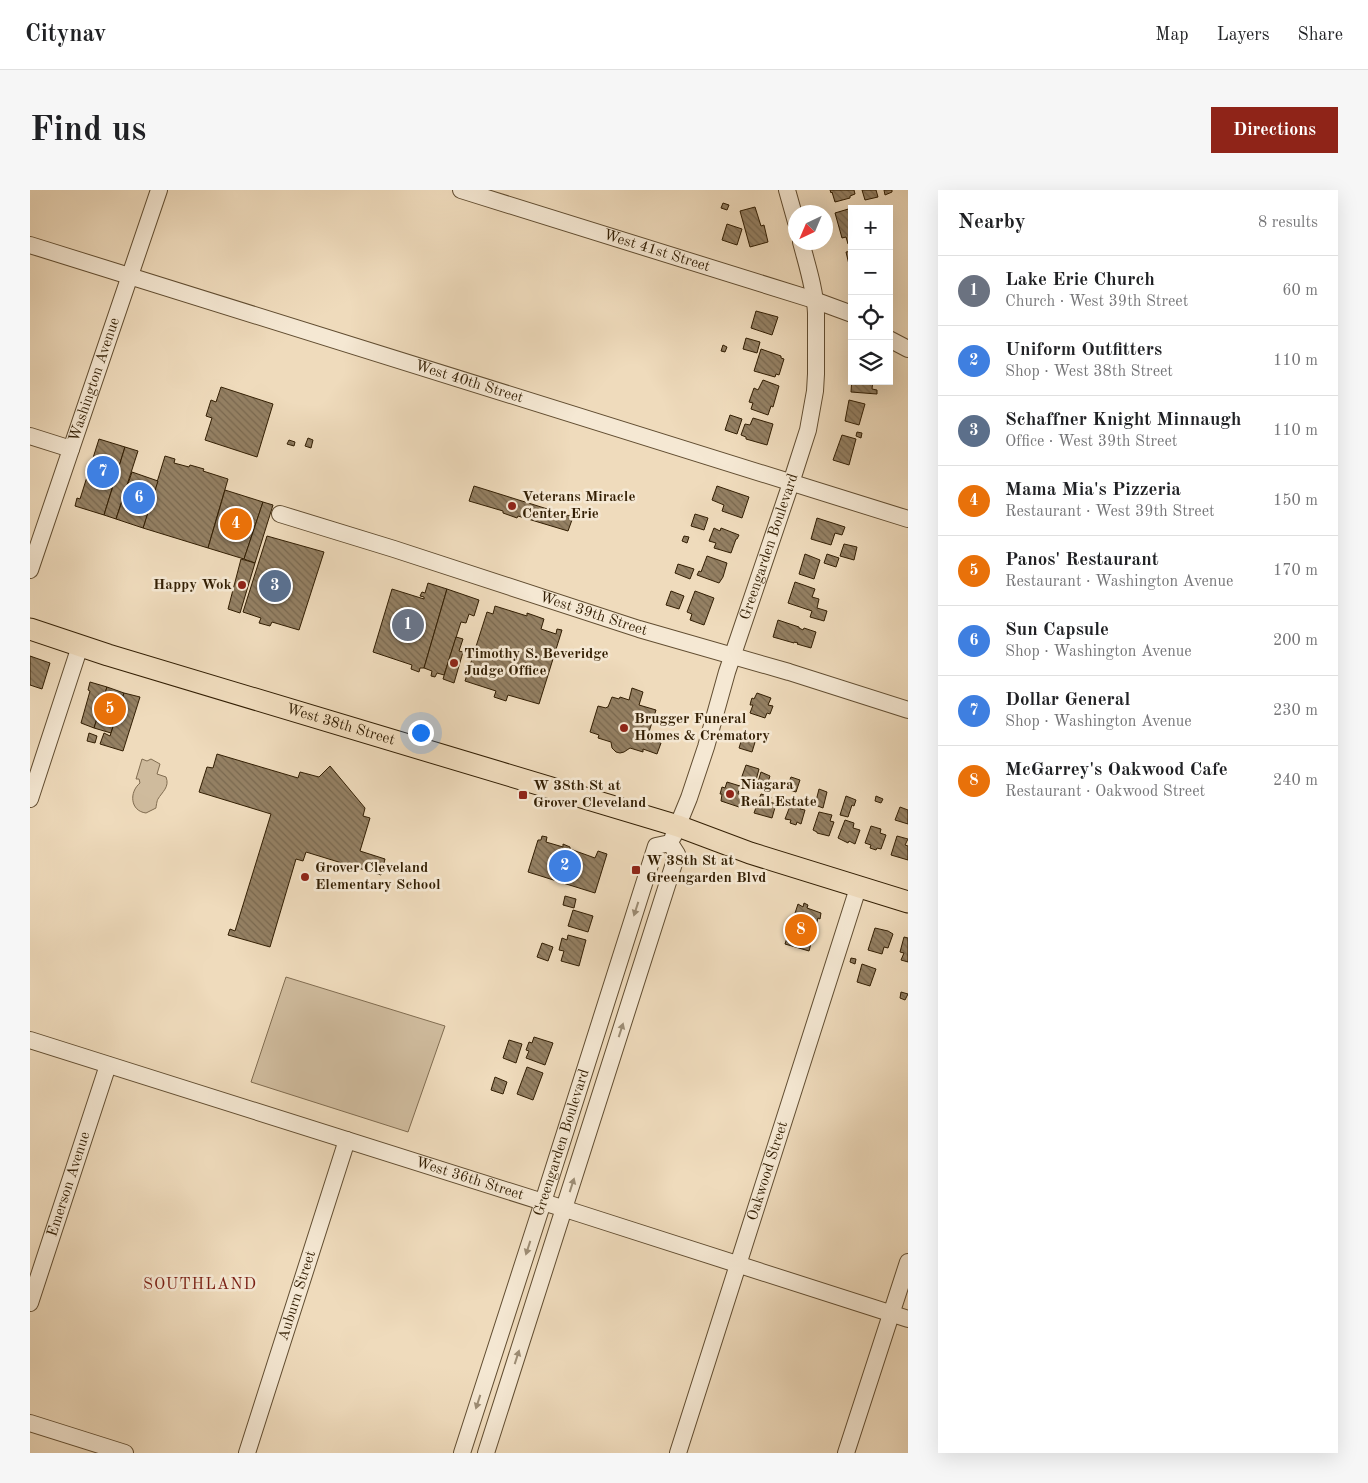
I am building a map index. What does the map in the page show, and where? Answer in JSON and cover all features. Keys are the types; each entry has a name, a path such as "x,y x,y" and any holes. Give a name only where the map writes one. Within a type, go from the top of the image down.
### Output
{"main road":[{"name":"West 38th Street","path":"30,629 674,835 750,853 908,902"}],"street":[{"name":"Washington Avenue","path":"30,570 159,190"},
{"name":"West 41st Street","path":"461,190 814,300 848,313"},
{"path":"787,190 791,205"},
{"name":"West 40th Street","path":"30,245 908,520"},
{"name":"Greengarden Boulevard","path":"486,1453 677,854 674,835 706,747 732,656 792,484 808,430 815,391 816,355 814,300 803,250"},
{"path":"891,340 908,349"},
{"path":"30,436 71,449"},
{"name":"West 39th Street","path":"280,514 579,608 639,629 908,710"},
{"path":"30,798 80,646"},
{"name":"Greengarden Boulevard","path":"462,1453 656,846 674,835"},
{"name":"Oakwood Street","path":"678,1453 858,888"},
{"name":"West 36th Street","path":"30,1040 564,1208 908,1319"},
{"name":"Emerson Avenue","path":"30,1303 108,1065"},
{"name":"Auburn Street","path":"247,1453 346,1140"},
{"path":"846,1453 908,1262"},
{"path":"30,1423 125,1453"}],"shaded area":[{"path":"142,759 147,761 151,759 160,764 157,774 166,777 167,781 156,808 146,813 137,809 133,801 134,791 140,783 139,779 136,779"},
{"path":"286,977 445,1026 408,1132 251,1082"}],"building":[{"path":"830,190 854,190 855,194 850,196 850,198 835,202"},
{"path":"862,190 876,190 878,197 865,200"},
{"path":"884,190 892,190 892,192 885,195"},
{"path":"723,203 729,205 727,210 721,208"},
{"path":"755,207 761,226 764,225 768,242 750,247 740,211"},
{"path":"848,209 848,244 846,237 842,238 835,213"},
{"path":"727,224 742,229 737,245 722,240"},
{"path":"756,311 778,317 772,335 751,328"},
{"path":"746,338 760,342 757,353 743,349"},
{"path":"723,345 727,347 725,352 721,351"},
{"path":"761,349 781,356 784,359 779,375 776,374 775,377 754,371"},
{"path":"763,380 779,386 773,407 771,406 768,415 751,409 753,403 749,402 754,388 758,390"},
{"path":"852,385 872,385 872,389 877,390 877,394 851,392"},
{"path":"221,387 273,404 257,457 205,440 212,418 206,416 211,400 216,402"},
{"path":"849,400 865,404 859,425 845,421"},
{"path":"730,415 742,419 737,434 725,430"},
{"path":"753,418 773,424 767,445 746,439 746,437 741,435 745,424 750,425"},
{"path":"857,432 862,433 861,438 856,436"},
{"path":"842,435 856,439 849,465 833,460"},
{"path":"308,438 313,440 311,448 305,446"},
{"path":"99,439 125,447 104,515 75,506 77,498 80,499"},
{"path":"289,440 295,442 294,446 287,444"},
{"path":"125,447 138,451 116,519 104,515"},
{"path":"165,456 175,459 174,463 204,469 203,471 228,479 208,548 143,528"},
{"path":"132,472 158,481 143,528 116,519"},
{"path":"474,486 573,517 568,531 518,516 517,518 503,513 503,511 469,501"},
{"path":"717,486 749,497 742,518 722,511 724,505 712,500"},
{"path":"225,490 263,502 244,559 208,548"},
{"path":"263,502 273,505 255,563 244,559"},
{"path":"695,514 708,518 704,530 691,526"},
{"path":"817,518 845,527 842,535 835,533 831,545 811,539"},
{"path":"714,528 720,531 721,528 739,535 731,553 714,548 716,543 709,541"},
{"path":"267,536 324,552 299,630 272,622 270,626 259,623 261,618 243,612"},
{"path":"684,536 689,537 687,543 682,541"},
{"path":"844,544 857,547 854,560 840,556"},
{"path":"805,554 820,560 814,579 799,574"},
{"path":"827,554 839,558 836,567 824,563"},
{"path":"707,556 727,563 719,583 697,575 699,571 701,572"},
{"path":"241,559 255,563 240,613 228,609"},
{"path":"678,564 694,569 690,579 675,573"},
{"path":"795,582 815,589 812,597 819,599 817,608 827,611 824,621 810,617 812,611 788,603"},
{"path":"428,583 447,589 424,668 420,668 419,672 411,669 412,665 373,652 392,589 424,599 424,597 420,596 422,592 425,593"},
{"path":"447,589 479,600 474,616 469,614 466,623 461,622 444,675 437,673 435,677 431,676 432,671 424,668"},
{"path":"671,591 684,596 679,609 666,605"},
{"path":"695,591 714,598 704,625 690,620 692,614 687,612"},
{"path":"495,606 544,619 541,629 556,634 557,629 562,630 539,704 508,695 506,701 494,697 496,691 465,681 487,612 493,614"},
{"path":"778,620 803,630 804,628 816,632 811,648 773,637"},
{"path":"456,637 463,639 459,651 463,652 454,683 443,679"},
{"path":"30,656 50,663 42,689 30,685"},
{"path":"90,682 107,687 94,728 81,723 90,691 88,690"},
{"path":"107,687 124,693 111,733 94,728"},
{"path":"632,688 643,692 639,705 656,710 647,738 661,743 657,754 643,749 643,752 630,748 624,752 616,752 612,748 611,742 598,738 599,735 590,732 598,706 608,707 612,697 629,700"},
{"path":"124,693 140,697 123,751 100,744 104,733 110,736"},
{"path":"757,693 771,698 768,705 773,706 770,714 767,713 765,718 750,713 753,705 750,705 752,698 754,699"},
{"path":"89,733 97,736 95,743 87,741"},
{"path":"743,735 756,739 752,752 739,748"},
{"path":"217,754 298,778 300,772 319,777 330,766 365,808 363,816 370,818 360,851 385,859 381,875 306,852 303,861 296,859 270,947 228,935 230,929 235,931 271,814 199,792 207,767 213,768"},
{"path":"746,765 759,769 755,784 741,779"},
{"path":"761,772 770,776 766,788 757,785"},
{"path":"791,777 800,780 796,792 786,789"},
{"path":"727,782 740,786 738,794 743,795 739,807 721,801 722,787 725,788"},
{"path":"819,789 827,792 823,808 815,805"},
{"path":"761,794 771,797 770,802 776,804 772,818 754,813"},
{"path":"846,796 856,800 848,817 840,815"},
{"path":"876,796 883,799 881,803 875,801"},
{"path":"792,801 802,804 800,809 805,810 801,824 797,822 796,825 790,823 791,820 785,819"},
{"path":"900,807 908,810 908,824 895,820"},
{"path":"819,812 832,815 830,821 834,822 829,836 813,830"},
{"path":"845,820 854,823 853,828 860,830 855,844 838,838"},
{"path":"871,826 881,829 880,833 886,835 881,849 870,848 871,845 865,843"},
{"path":"542,836 547,837 546,842 563,847 563,844 570,847 570,849 595,858 598,851 607,854 595,893 528,872 538,840 541,840"},
{"path":"897,836 908,839 905,845 908,846 908,860 891,855"},
{"path":"565,896 576,899 574,908 563,905"},
{"path":"804,903 808,905 807,908 821,913 809,951 785,944 798,904 803,907"},
{"path":"573,910 593,916 588,932 568,926"},
{"path":"875,928 893,934 888,948 884,947 882,954 868,950"},
{"path":"568,935 586,940 579,966 561,961 564,951 559,950 562,938 567,940"},
{"path":"904,937 908,938 908,962 901,960 904,953 900,952"},
{"path":"542,943 553,947 548,961 537,957"},
{"path":"851,958 856,959 855,964 850,962"},
{"path":"862,964 876,969 870,986 857,982"},
{"path":"901,992 908,994 905,1000 900,998"},
{"path":"534,1037 553,1043 545,1065 526,1058 529,1051 526,1050 529,1042 532,1043"},
{"path":"509,1040 522,1044 516,1063 503,1058"},
{"path":"527,1067 543,1073 533,1100 517,1094"},
{"path":"495,1077 507,1082 503,1094 491,1090"}],"place":[{"name":"Dollar General","path":"103,472"},
{"name":"Sun Capsule","path":"139,498"},
{"name":"Veterans Miracle Center Erie","path":"512,506"},
{"name":"Mama Mia's Pizzeria","path":"236,524"},
{"name":"Happy Wok","path":"242,585"},
{"name":"Schaffner Knight Minnaugh","path":"275,586"},
{"name":"Lake Erie Church","path":"408,625"},
{"name":"Timothy S. Beveridge Judge Office","path":"454,663"},
{"name":"Panos' Restaurant","path":"110,709"},
{"name":"Brugger Funeral Homes & Crematory","path":"624,728"},
{"name":"Niagara Real Estate","path":"730,794"},
{"name":"W 38th St at Grover Cleveland","path":"523,795"},
{"name":"Uniform Outfitters","path":"565,866"},
{"name":"W 38th St at Greengarden Blvd","path":"636,870"},
{"name":"Grover Cleveland Elementary School","path":"305,877"},
{"name":"McGarrey's Oakwood Cafe","path":"801,930"}],"district":[{"name":"SOUTHLAND","path":"200,1285"}]}
